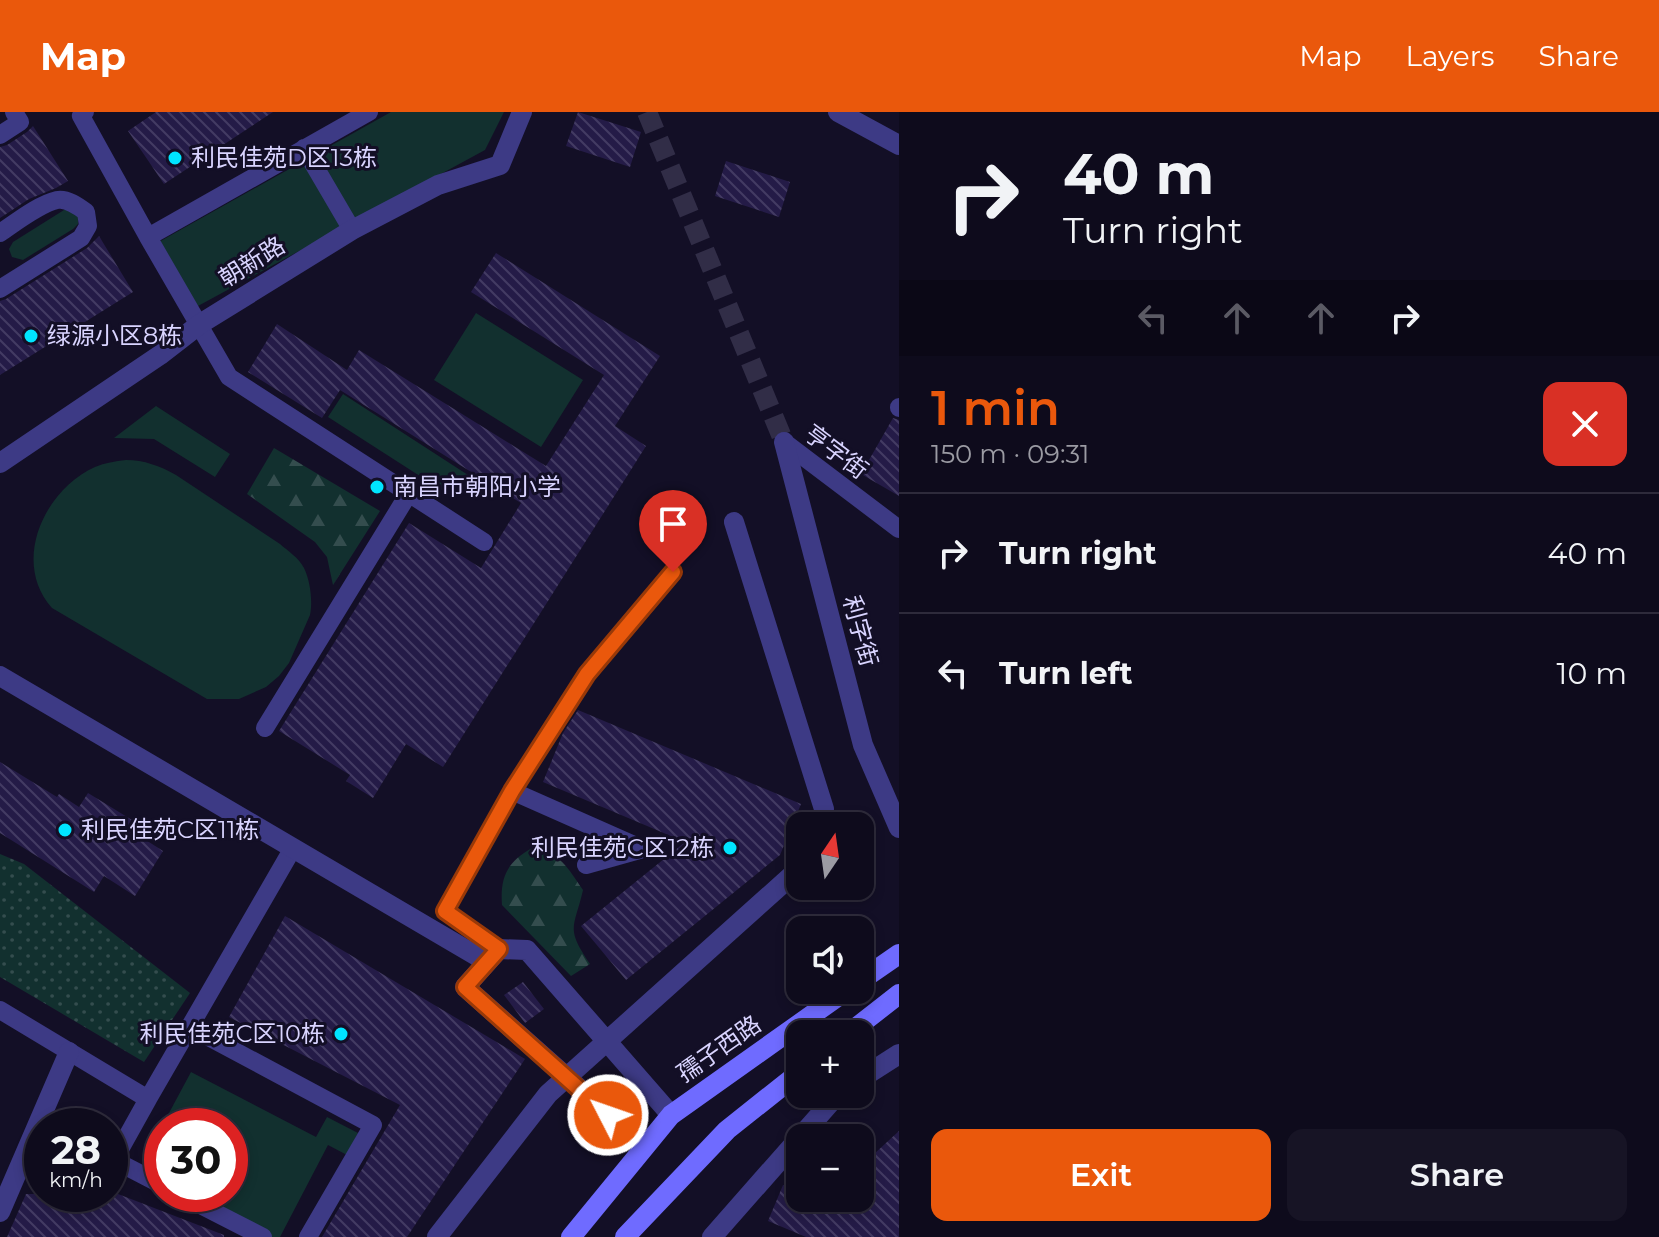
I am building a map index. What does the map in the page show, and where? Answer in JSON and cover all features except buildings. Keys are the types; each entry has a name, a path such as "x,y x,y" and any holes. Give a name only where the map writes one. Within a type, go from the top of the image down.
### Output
{"main road":[{"path":"874,971 899,954"},
{"path":"866,1020 899,994"},
{"name":"孺子西路","path":"571,1237 671,1115 827,1004"},
{"path":"625,1237 727,1130 786,1083"}],"street":[{"name":"朝新路","path":"0,463 160,355 200,324 352,230 438,185 500,165 522,112"},
{"path":"838,112 899,145"},
{"name":"利字街","path":"784,442 863,745 899,828"},
{"path":"734,522 824,812"},
{"path":"0,676 293,848 493,955 527,950 671,1115"},
{"path":"437,1237 548,1094 786,881"},
{"path":"493,955 465,987 644,1146"},
{"path":"49,1108 69,1052"},
{"path":"874,1070 899,1054"},
{"path":"712,1237 826,1108"},
{"path":"0,1212 24,1163"}],"lane":[{"path":"0,135 20,122 14,112"},
{"path":"85,112 81,116 229,377 484,542"},
{"path":"148,237 369,112"},
{"path":"304,148 352,230"},
{"path":"0,233 56,200 66,201 86,212 88,226 81,238 0,289"},
{"name":"亨字街","path":"784,442 899,529"},
{"path":"265,728 409,493"},
{"path":"493,955 445,911 512,791 587,674 673,572"},
{"path":"512,791 643,849 586,865"},
{"path":"128,1132 293,848"},
{"path":"0,1010 148,1099"},
{"path":"190,1027 373,1125 308,1237"},
{"path":"214,1212 263,1237"}],"green space":[{"path":"391,112 504,112 485,150 198,306 157,243"},
{"path":"70,209 78,216 78,224 73,229 23,260 12,257 9,249 13,242"},
{"path":"476,313 583,380 541,447 434,380"},
{"path":"343,394 468,475 454,498 328,417"},
{"path":"156,406 230,454 215,477 154,439 114,438"},
{"path":"274,448 380,511 333,585 327,557 315,542 247,494"},
{"path":"126,460 152,464 176,475 280,544 302,564 310,591 310,615 289,663 266,687 239,699 207,699 52,608 40,590 34,570 34,549 48,510 61,492 77,478 99,466"},
{"path":"532,848 557,857 583,890 574,935 590,964 571,976 502,905 502,886 507,871 516,859"},
{"path":"0,854 24,864 190,993 144,1062 0,977"},
{"path":"191,1072 316,1137 327,1117 358,1133 347,1155 328,1145 280,1237 269,1237 221,1212 248,1212 248,1108 172,1108"}],"tunnel":[{"path":"647,112 784,442"}],"place":[{"name":"利民佳苑D区13栋","path":"175,158"},
{"name":"绿源小区8栋","path":"31,336"},
{"name":"南昌市朝阳小学","path":"377,487"},
{"name":"利民佳苑C区11栋","path":"65,830"},
{"name":"利民佳苑C区12栋","path":"730,848"},
{"name":"利民佳苑C区10栋","path":"341,1034"}],"route":[{"path":"608,1115 465,987 499,949 445,911 512,791 587,674 673,572"}]}
